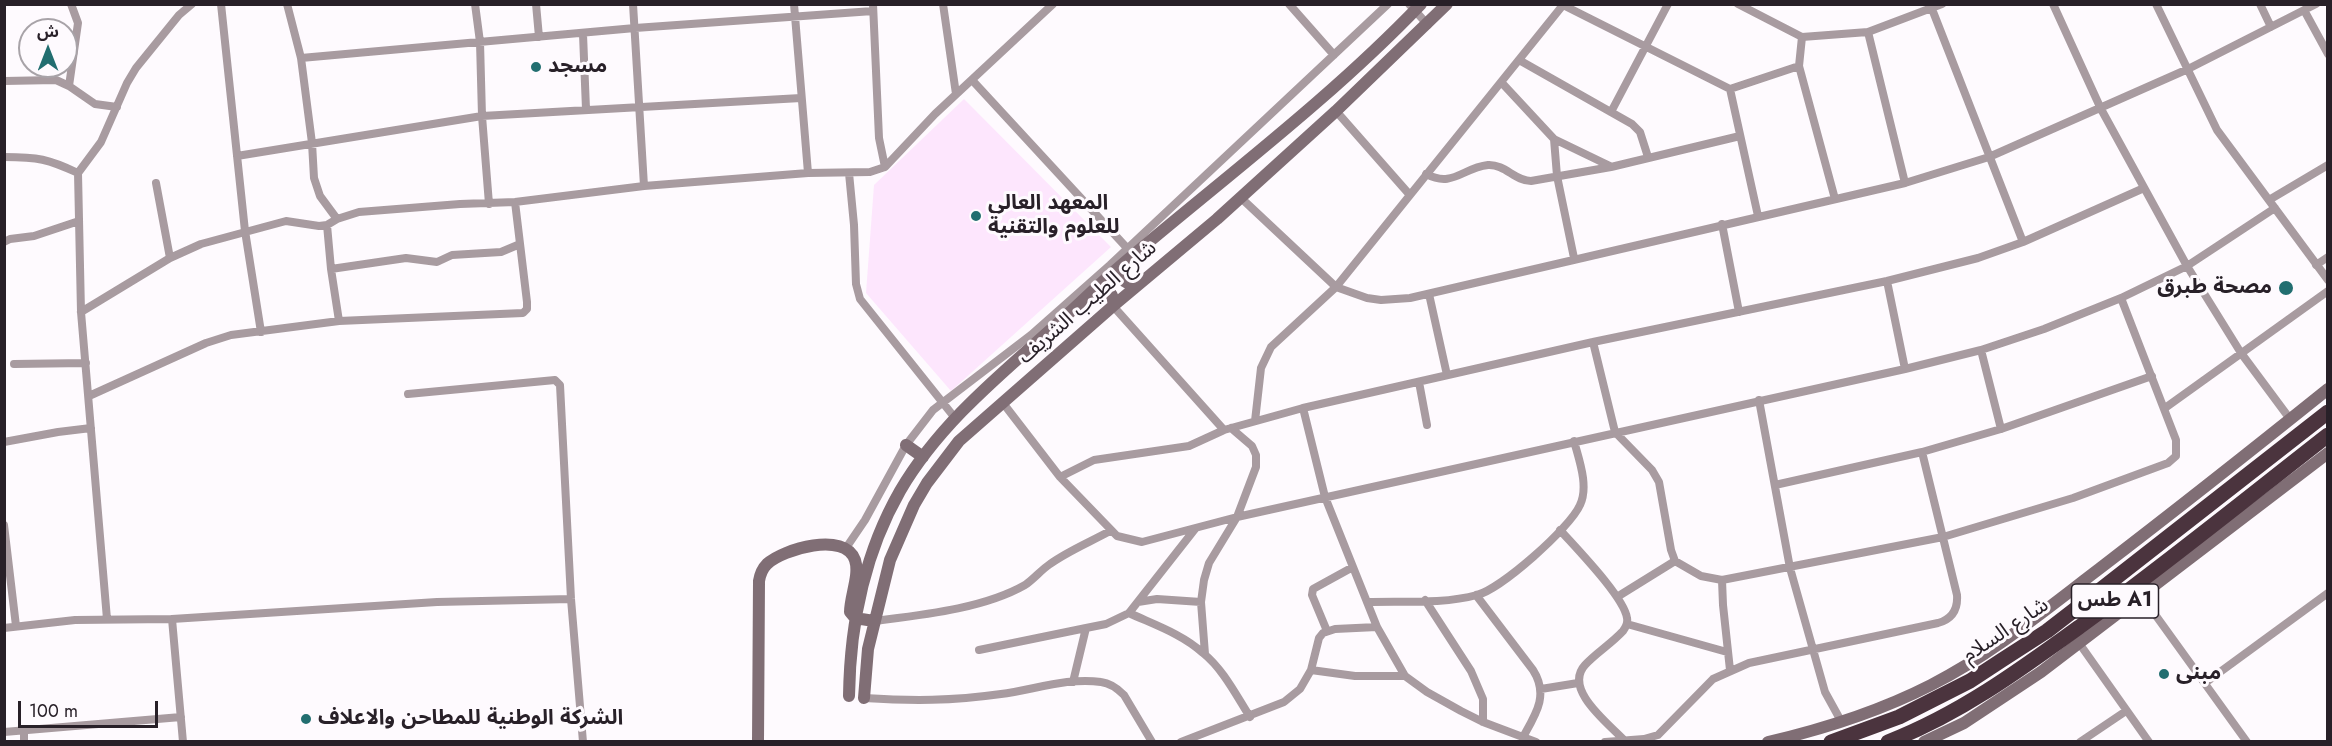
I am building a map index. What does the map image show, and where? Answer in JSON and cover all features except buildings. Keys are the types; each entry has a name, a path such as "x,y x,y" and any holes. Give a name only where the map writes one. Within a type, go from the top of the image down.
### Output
{"highway":[{"name":"شارع السلام","path":"1831,741 1899,717 1970,681 2011,655 2104,587 2328,412"},
{"name":"شارع السلام","path":"1888,741 1939,719 1998,686 2118,598 2328,435"}],"main road":[{"name":"شارع الطيب الشريف","path":"864,698 866,664 874,621 890,560 918,498 959,441 1240,197 1336,111 1428,25 1447,4"},
{"name":"شارع الطيب الشريف","path":"849,696 851,647 865,574 901,489 923,457 955,418 1117,269 1332,90 1415,6"},
{"path":"1117,269 1126,283 1138,285"},
{"path":"1098,287 1110,292 1114,298 1113,306"},
{"path":"1768,741 1802,734 1892,703 1932,684 1983,654 2079,584 2328,389"},
{"path":"906,445 923,457"},
{"path":"1924,741 1974,717 2041,672 2328,453"},
{"path":"758,741 759,581 761,572 771,561 808,547 831,544 846,548 856,565 850,608 852,615 855,618 874,621"}],"street":[{"path":"69,86 78,23 71,4"},
{"path":"107,619 81,312 78,173 101,142 136,68 179,15 192,4"},
{"path":"221,4 245,231 261,332"},
{"path":"287,4 301,58 312,142 312,166 317,189 337,219"},
{"path":"475,4 480,42 482,116 489,204"},
{"path":"536,4 539,37"},
{"path":"633,4 644,186"},
{"path":"795,4 808,173"},
{"path":"943,4 956,94"},
{"path":"81,312 170,258 201,244 289,220 313,226 327,225 359,212 515,202 644,186 808,173 870,172 885,166 956,94 1053,4"},
{"path":"1289,4 1334,55"},
{"path":"846,548 865,520 906,445 941,403 1031,335 1388,4"},
{"path":"1611,112 1668,4"},
{"path":"1738,4 1802,37 1868,32 1942,4"},
{"path":"2053,4 2101,109 2187,266 2241,353 2290,419"},
{"path":"2156,4 2217,130 2328,280"},
{"path":"2260,4 2271,27"},
{"path":"1240,197 1336,287 1367,298 1381,300 1429,294 1574,258 1905,183 1989,158 2188,69 2316,4"},
{"path":"1255,421 1261,368 1267,354 1336,287 1409,194 1502,83 1562,5 1730,89 1799,66"},
{"path":"1415,6 1428,25"},
{"path":"301,58 635,28 796,17 873,8 879,138 885,166"},
{"path":"1932,9 2024,242"},
{"path":"2304,10 2328,54"},
{"path":"1868,32 1905,183"},
{"path":"583,34 586,109"},
{"path":"1802,37 1799,66 1835,199"},
{"path":"1519,60 1636,128 1648,157"},
{"path":"4,81 56,80 95,104 117,107"},
{"path":"972,80 1127,248"},
{"path":"1502,83 1554,140 1611,167"},
{"path":"1730,89 1758,216"},
{"path":"237,156 482,116 801,98"},
{"path":"1336,111 1409,194"},
{"path":"1426,174 1445,180 1481,166 1491,165 1500,166 1526,181 1611,167 1740,136"},
{"path":"1554,140 1557,176 1574,258"},
{"path":"4,157 37,157 78,173"},
{"path":"2269,200 2328,165"},
{"path":"849,173 856,284 860,299 955,418"},
{"path":"156,183 170,258"},
{"path":"1060,477 1094,460 1189,446 1228,429 1303,408 1593,342 1887,281 1978,258 2024,242 2144,188"},
{"path":"89,396 231,335 339,321 523,313 527,309 527,302 515,202"},
{"path":"1003,403 1060,477 1110,531 1125,540 1142,542 1237,517 1905,369 1981,350 2044,329 2121,298 2187,266 2275,208"},
{"path":"4,243 10,239 34,236 79,221"},
{"path":"1722,224 1739,312"},
{"path":"327,225 339,321"},
{"path":"331,269 406,258 437,262 452,255 501,252 520,244"},
{"path":"2316,265 2328,257"},
{"path":"1887,281 1905,369"},
{"path":"2165,408 2328,291"},
{"path":"1429,294 1447,375"},
{"path":"1593,342 1615,432 1652,470 1659,482 1675,561 1701,576 1722,580 1943,537 2073,498 2168,464 2175,456 2177,445 2165,408 2121,298"},
{"path":"1113,306 1228,429 1252,446 1256,455 1256,467 1237,517 1209,563 1201,602 1205,654"},
{"path":"1981,350 2001,429"},
{"path":"14,364 86,363"},
{"path":"1775,485 1922,452 2001,429 2152,376"},
{"path":"408,394 543,380 558,381 561,395 572,599 583,741"},
{"path":"1419,382 1427,425"},
{"path":"1759,400 1790,568 1812,651 1828,699 1841,721"},
{"path":"1303,408 1325,497 1377,627 1405,675 1427,692 1483,722 1536,741"},
{"path":"4,442 91,428"},
{"path":"1367,602 1476,596 1504,582 1560,530 1580,505 1583,493 1582,473 1574,441"},
{"path":"1605,741 1644,739 1658,735 1684,711 1707,684 1730,670 1763,659 1812,651 1938,623 1949,618 1957,601 1922,452"},
{"path":"4,525 16,626"},
{"path":"980,650 1106,624 1129,613 1195,528"},
{"path":"1560,530 1617,597 1625,611 1627,624 1617,637 1583,668 1578,683 1581,694 1624,740"},
{"path":"874,621 942,611 1013,590 1026,584 1061,557 1110,531"},
{"path":"1617,597 1675,561"},
{"path":"1327,631 1312,595 1313,589 1317,584 1353,567"},
{"path":"1722,580 1730,670"},
{"path":"2205,683 2328,593"},
{"path":"2141,595 2245,739 2234,741"},
{"path":"1476,596 1533,670 1541,689 1538,711 1523,737"},
{"path":"4,628 107,619 172,619 428,603 572,599"},
{"path":"1138,602 1157,599 1201,602"},
{"path":"1425,600 1472,671 1484,699 1483,722"},
{"path":"1129,613 1179,636 1205,654 1219,669 1250,717"},
{"path":"172,619 183,741"},
{"path":"1627,624 1727,652"},
{"path":"1181,741 1250,717 1284,702 1300,689 1311,670 1319,638 1327,631 1377,627"},
{"path":"1073,682 1086,628"},
{"path":"2079,643 2149,741"},
{"path":"1311,670 1355,675 1405,675"},
{"path":"864,698 921,702 948,701 1073,682 1102,682 1118,689 1152,741"},
{"path":"1541,689 1578,683"},
{"path":"2080,741 2126,711"},
{"path":"4,732 181,717"},
{"path":"24,730 24,741"}],"shaded area":[{"name":"المعهد العالي للعلوم والتقنية","path":"964,99 1111,247 951,391 866,293 874,185"}],"place":[{"name":"مسجد","path":"536,67"},
{"name":"المعهد العالي للعلوم والتقنية","path":"976,216"},
{"name":"مصحة طبرق","path":"2286,288"},
{"name":"مبنى","path":"2164,674"},
{"name":"الشركة الوطنية للمطاحن والاعلاف","path":"306,719"}]}
